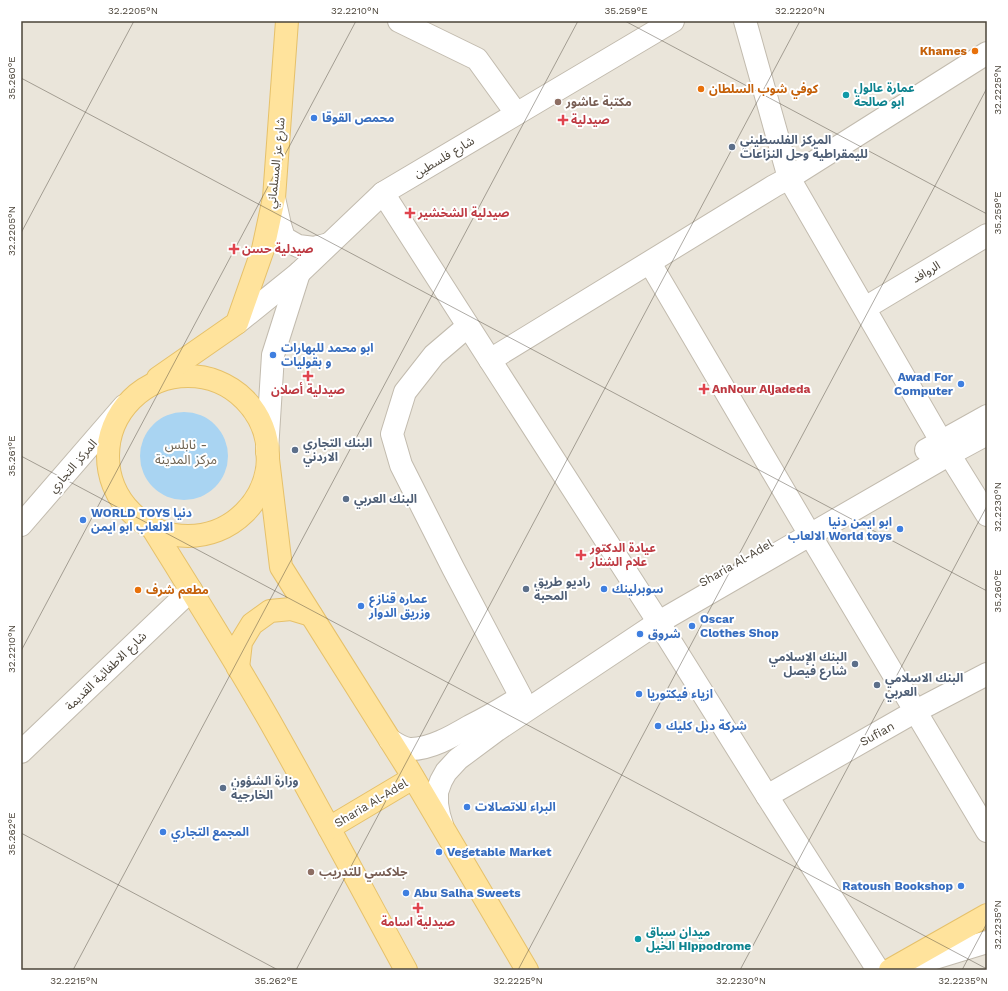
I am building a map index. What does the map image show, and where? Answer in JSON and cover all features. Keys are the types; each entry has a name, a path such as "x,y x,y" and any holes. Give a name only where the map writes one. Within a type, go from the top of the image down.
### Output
{"main road":[{"name":"شارع عز المسلماني","path":"236,323 263,249 274,198 287,21"},
{"path":"142,389 165,379 172,378 191,376 216,380 238,393 255,412 266,435 268,461 262,486 248,509 228,526 198,536 178,536 153,529 133,516 118,497 109,475 107,451 112,427 124,406 142,389 236,323"},
{"path":"267,451 281,567 390,740 527,970"},
{"path":"153,529 206,613 276,732 406,970"},
{"path":"238,668 241,642 252,624 270,611 291,609 311,615"},
{"name":"Sharia Al-Adel","path":"329,828 413,778"},
{"path":"890,970 987,915"},
{"path":"511,970 514,949"}],"street":[{"path":"399,21 477,59 516,114"},
{"name":"شارع فلسطين","path":"236,323 299,273 383,193 673,21"},
{"path":"745,21 789,178 987,515"},
{"path":"490,360 789,178 987,53"},
{"path":"383,193 656,617 767,796 878,970"},
{"path":"274,198 284,238 298,246 314,248 329,244"},
{"name":"الروافد","path":"865,308 987,235"},
{"path":"650,263 987,831"},
{"path":"267,451 273,355 299,273"},
{"path":"468,326 434,355 405,392 392,434 401,465 453,568 521,696"},
{"name":"المركز التجاري","path":"21,525 124,406"},
{"name":"Sharia Al-Adel","path":"492,724 521,696 946,447 987,416"},
{"name":"Sharia Al-Adel","path":"946,447 987,434"},
{"name":"شارع الاطفائية القديمة","path":"21,752 191,590"},
{"name":"Sharia Al-Adel","path":"492,724 656,617"},
{"name":"Sufian","path":"767,796 916,711 987,674"},
{"path":"390,740 409,749 420,748 451,736 492,724"},
{"path":"444,829 437,804 437,792 441,781 446,772 492,724"},
{"path":"897,970 987,942"}],"shaded area":[{"path":"21,21 987,21 987,970 21,970"}],"water":[{"path":"184,412 201,416 215,425 224,439 228,456 224,473 215,487 201,496 184,500 167,496 153,487 144,473 140,456 144,439 153,425 167,416"}],"place":[{"name":"Khames","path":"975,51"},
{"name":"كوفي شوب السلطان","path":"701,89"},
{"name":"عمارة عالول ابو صالحة","path":"846,95"},
{"name":"مكتبة عاشور","path":"558,102"},
{"name":"محمص القوقا","path":"314,118"},
{"name":"صيدلية","path":"563,120"},
{"name":"المركز الفلسطيني لليمقراطية وحل النزاعات","path":"732,147"},
{"name":"صيدلية الشخشير","path":"410,213"},
{"name":"صيدلية حسن","path":"234,249"},
{"name":"ابو محمد للبهارات و بقوليات","path":"273,355"},
{"name":"صيدلية أصلان","path":"308,376"},
{"name":"Awad For Computer","path":"961,384"},
{"name":"AnNour Aljadeda","path":"704,389"},
{"name":"البنك التجاري الاردني","path":"295,450"},
{"name":"البنك العربي","path":"346,499"},
{"name":"WORLD TOYS دنيا الالعاب ابو ايمن","path":"83,520"},
{"name":"ابو ايمن دنيا الالعاب World toys","path":"900,529"},
{"name":"عيادة الدكتور علام الشنار","path":"581,555"},
{"name":"راديو طريق المحبة","path":"526,589"},
{"name":"سوبرلينك","path":"604,589"},
{"name":"مطعم شرف","path":"138,590"},
{"name":"عماره قنازع وزريق الدوار","path":"361,606"},
{"name":"Oscar Clothes Shop","path":"692,626"},
{"name":"شروق","path":"640,634"},
{"name":"البنك الإسلامي شارع فيصل","path":"855,664"},
{"name":"البنك الاسلامي العربي","path":"877,685"},
{"name":"ازياء فيكتوريا","path":"639,694"},
{"name":"شركة دبل كليك","path":"658,726"},
{"name":"وزارة الشؤون الخارجية","path":"223,788"},
{"name":"البراء للاتصالات","path":"467,807"},
{"name":"المجمع التجاري","path":"163,832"},
{"name":"Vegetable Market","path":"439,852"},
{"name":"جلاكسي للتدريب","path":"311,872"},
{"name":"Ratoush Bookshop","path":"961,886"},
{"name":"Abu Salha Sweets","path":"406,893"},
{"name":"صيدلية اسامة","path":"418,908"},
{"name":"ميدان سباق الخيل Hippodrome","path":"638,939"}],"district":[{"name":"نابلس - مركز المدينة","path":"186,452"}]}
